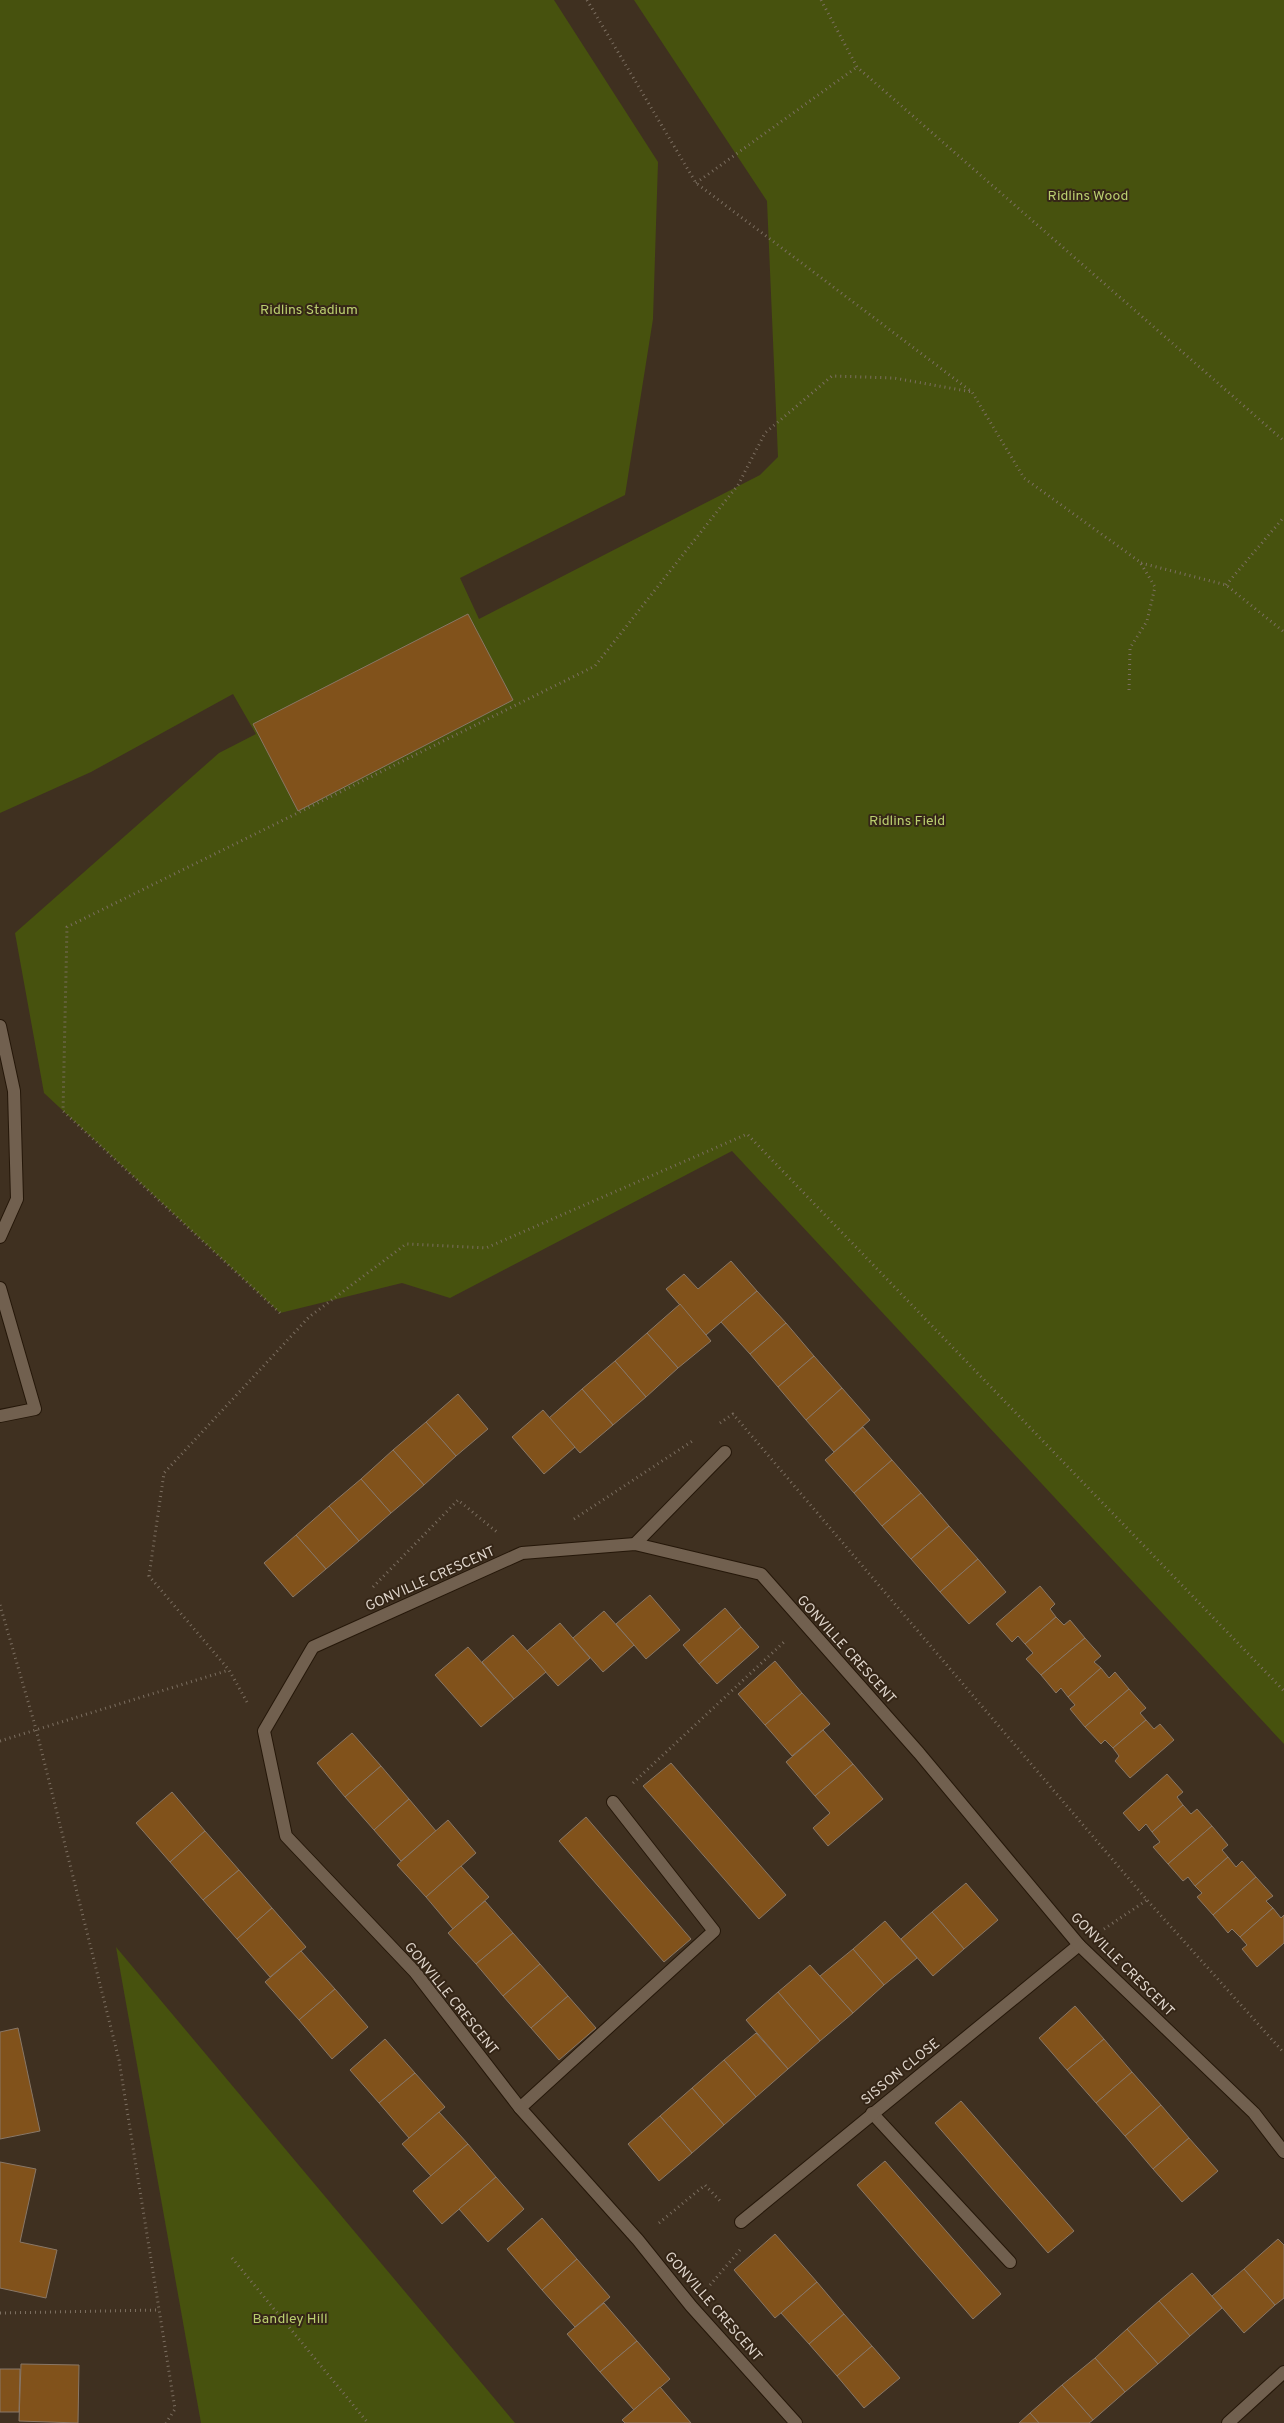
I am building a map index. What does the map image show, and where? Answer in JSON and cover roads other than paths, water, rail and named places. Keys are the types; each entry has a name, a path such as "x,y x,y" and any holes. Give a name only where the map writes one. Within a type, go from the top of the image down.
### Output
{"street":[{"path":"0,1026 14,1091 17,1199 0,1237"},
{"path":"0,1288 35,1409 0,1416"},
{"path":"635,1544 725,1452"},
{"name":"GONVILLE CRESCENT","path":"796,2423 691,2306 638,2240 520,2108 415,1972 286,1836 264,1731 313,1647 522,1553 635,1544 761,1574 919,1753 1079,1945 1254,2113 1284,2152"},
{"path":"520,2108 714,1931 613,1802"},
{"name":"SISSON CLOSE","path":"741,2222 872,2112 1079,1945"},
{"path":"872,2112 1010,2262"},
{"path":"1228,2423 1284,2372"}],"park label":[{"name":"Ridlins Wood","path":"1088,195"},
{"name":"Ridlins Stadium","path":"309,309"},
{"name":"Ridlins Field","path":"907,820"},
{"name":"Bandley Hill","path":"290,2318"}]}
